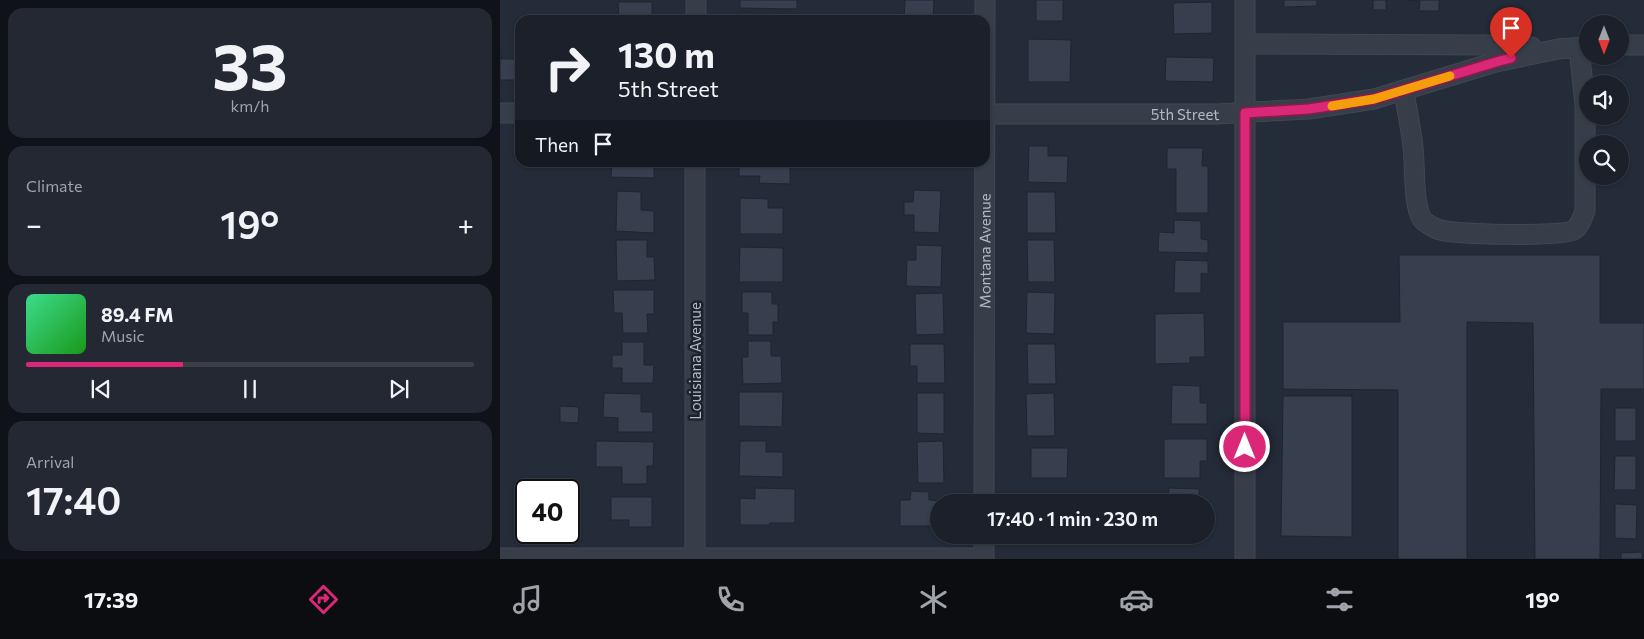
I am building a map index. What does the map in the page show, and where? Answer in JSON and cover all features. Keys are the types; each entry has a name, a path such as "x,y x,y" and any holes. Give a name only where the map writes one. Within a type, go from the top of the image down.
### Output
{"street":[{"path":"696,0 696,15"},
{"name":"Montana Avenue","path":"985,0 985,15"},
{"path":"1245,0 1245,559"},
{"path":"1245,44 1487,45 1558,49"},
{"path":"1629,44 1644,45"},
{"name":"5th Street","path":"990,114 1245,113 1309,109 1374,99 1496,62 1558,49 1579,47"},
{"path":"1404,90 1412,140 1417,207 1422,220 1438,230 1497,234 1563,234 1574,230 1580,223 1585,211 1584,65"},
{"path":"500,113 515,113"},
{"name":"Louisiana Avenue","path":"695,167 695,559"},
{"name":"Montana Avenue","path":"984,494 985,167"},
{"path":"500,558 984,558 984,544"}],"building":[{"path":"740,0 797,0 797,9 740,8"},
{"path":"905,0 934,0 933,15 904,15"},
{"path":"1036,0 1063,0 1063,21 1036,21"},
{"path":"1284,0 1317,0 1317,6 1284,7"},
{"path":"1373,0 1386,0 1386,10 1373,10"},
{"path":"1408,0 1439,0 1439,11 1419,11 1420,1"},
{"path":"618,2 652,2 652,15 619,15"},
{"path":"1212,2 1212,33 1174,34 1173,3"},
{"path":"1028,39 1071,40 1070,82 1028,82"},
{"path":"501,53 501,59 515,59 515,80 500,80"},
{"path":"1166,57 1214,58 1213,82 1165,81"},
{"path":"1029,146 1048,146 1048,156 1068,156 1067,183 1028,182"},
{"path":"1167,148 1203,148 1202,166 1208,166 1208,213 1176,213 1176,169 1167,169"},
{"path":"612,167 654,167 654,178 611,177"},
{"path":"739,167 790,167 790,184 759,183 760,176 739,176"},
{"path":"914,190 941,191 939,233 914,232 914,215 904,215 904,202 913,202"},
{"path":"617,191 641,192 641,210 654,211 654,233 616,231"},
{"path":"1027,192 1055,192 1056,233 1027,233"},
{"path":"740,198 768,199 768,208 783,208 783,234 740,234"},
{"path":"1174,220 1201,221 1201,239 1208,240 1208,253 1158,252 1159,232 1174,233"},
{"path":"616,240 647,240 647,257 654,257 655,280 617,281"},
{"path":"1027,240 1054,240 1055,282 1028,282"},
{"path":"916,245 942,246 941,287 906,286 907,260 916,260"},
{"path":"740,247 783,248 783,282 739,282"},
{"path":"1399,255 1600,255 1600,323 1644,323 1644,389 1601,389 1600,559 1535,559 1533,323 1467,322 1467,559 1398,559 1398,390 1283,389 1283,322 1400,322"},
{"path":"1175,260 1208,261 1208,274 1201,273 1201,293 1174,293"},
{"path":"613,290 654,290 654,314 647,314 648,333 623,333 622,313 614,313"},
{"path":"742,292 772,292 772,304 778,304 778,322 773,322 773,335 748,335 748,313 742,313"},
{"path":"1027,292 1055,293 1054,334 1026,333"},
{"path":"943,293 944,334 916,335 915,294"},
{"path":"1204,313 1205,357 1190,357 1190,363 1155,364 1155,314"},
{"path":"748,341 771,341 771,356 781,356 782,383 743,384 742,357 748,357"},
{"path":"622,342 644,342 644,365 654,365 653,383 622,383 622,368 612,368 612,355 622,355"},
{"path":"910,344 944,344 945,383 917,383 917,366 910,366"},
{"path":"1027,344 1055,344 1056,384 1028,384"},
{"path":"1172,385 1200,386 1200,403 1207,403 1207,424 1171,424"},
{"path":"739,392 783,392 782,427 739,426"},
{"path":"604,393 641,394 641,412 653,412 653,432 618,432 618,418 603,417"},
{"path":"917,393 944,393 944,434 917,433"},
{"path":"1054,393 1055,436 1027,436 1026,394"},
{"path":"1283,396 1352,396 1352,537 1281,536"},
{"path":"560,406 579,407 578,423 560,422"},
{"path":"1615,408 1636,408 1636,441 1615,441"},
{"path":"1164,439 1207,439 1207,461 1200,461 1200,478 1164,478"},
{"path":"596,441 654,442 653,466 647,466 647,484 622,484 622,467 596,467"},
{"path":"740,441 766,441 766,452 783,452 783,477 739,476"},
{"path":"943,441 944,483 918,483 917,442"},
{"path":"1031,448 1068,448 1067,478 1031,478"},
{"path":"1615,456 1636,456 1636,490 1614,490"},
{"path":"755,488 795,489 795,523 740,525 740,498 755,499"},
{"path":"1169,488 1199,489 1199,494 1169,494"},
{"path":"911,491 929,492 930,526 900,526 900,500 910,500"},
{"path":"611,497 652,497 652,527 629,527 629,520 611,520"},
{"path":"1615,504 1637,505 1636,539 1615,538"},
{"path":"1642,552 1642,559 1621,559 1621,553"}],"slow traffic":[{"path":"1332,106 1374,99 1450,76"}],"route":[{"path":"1245,447 1245,113 1309,109 1374,99 1511,58"}]}
